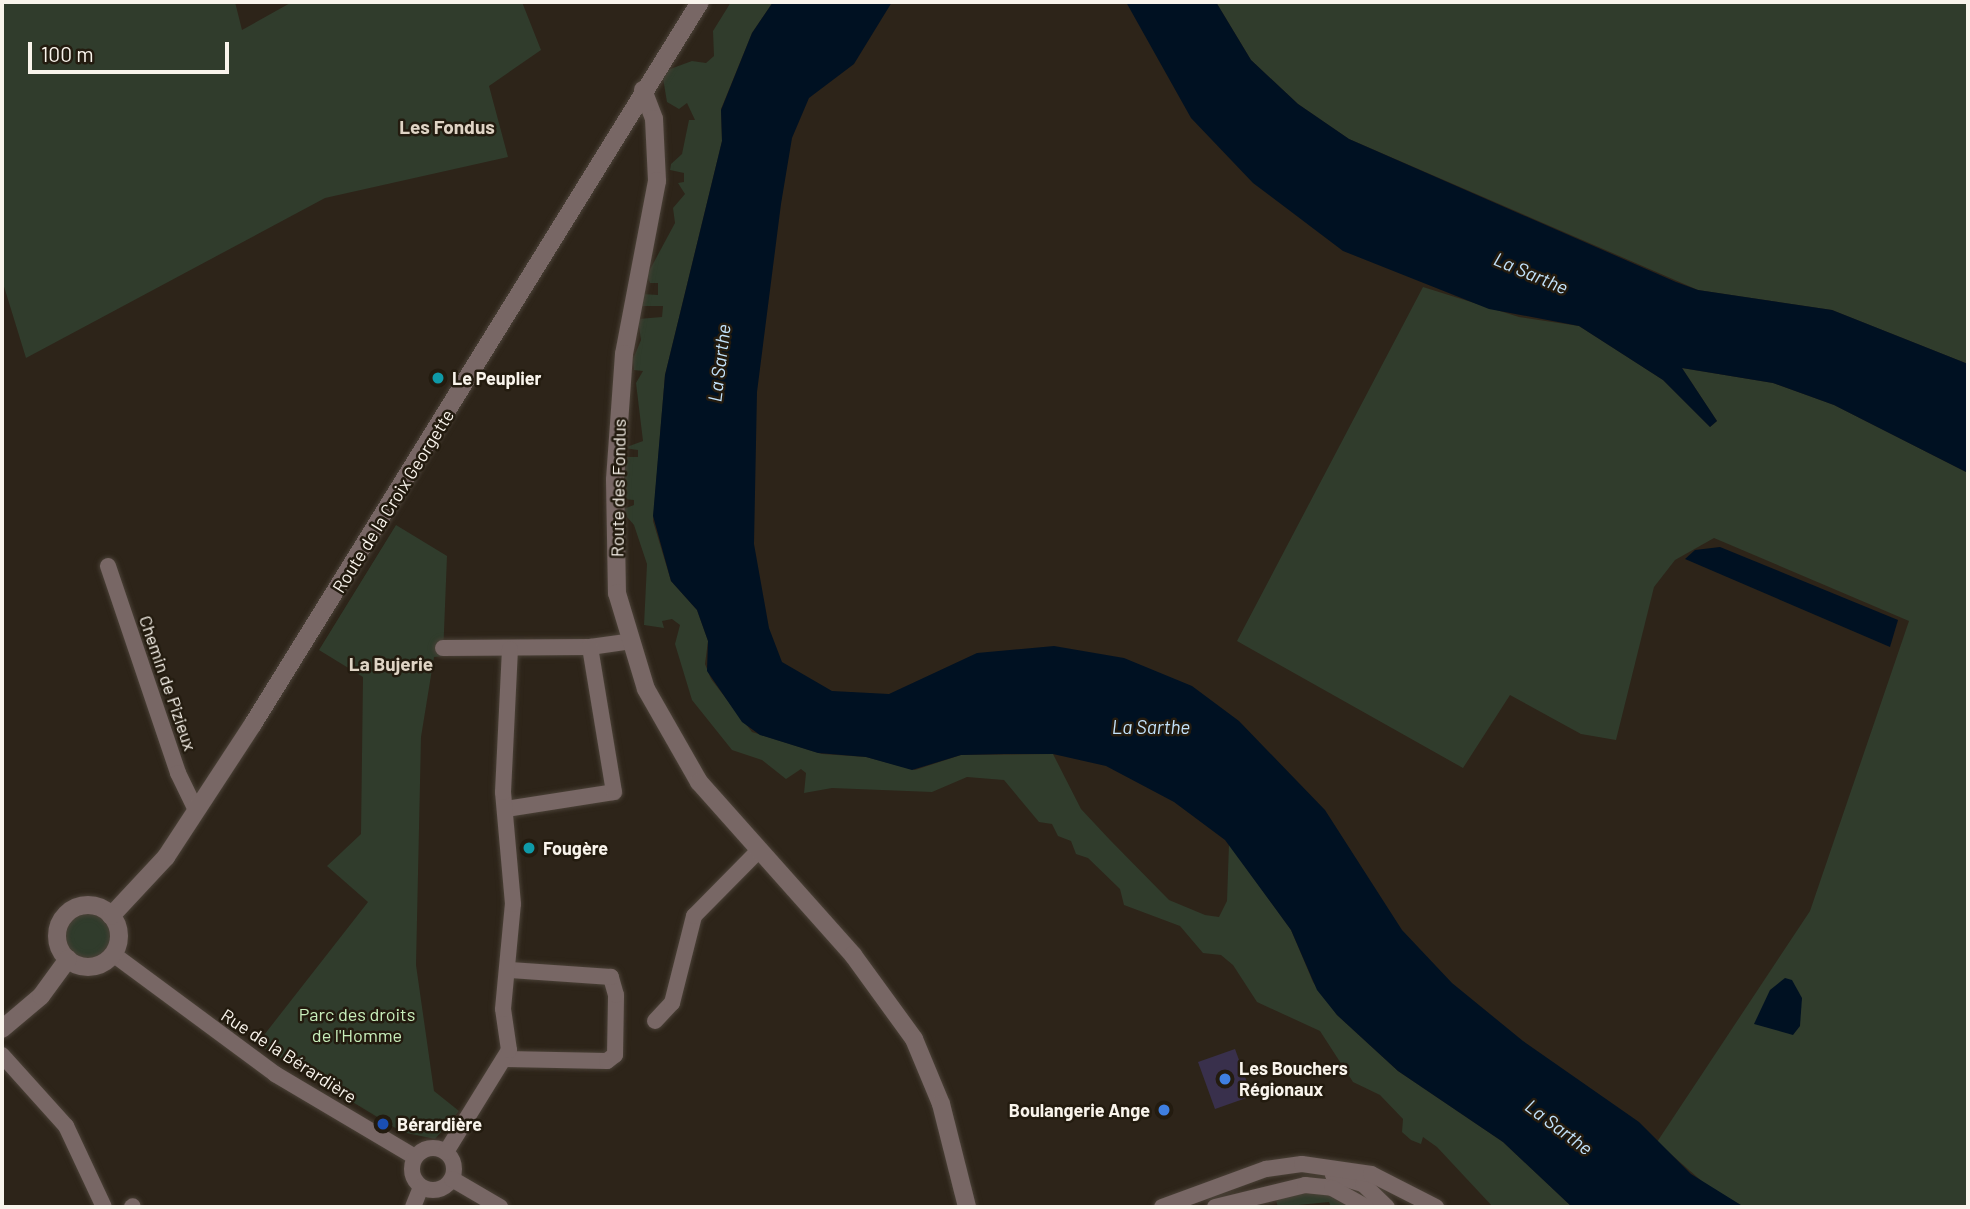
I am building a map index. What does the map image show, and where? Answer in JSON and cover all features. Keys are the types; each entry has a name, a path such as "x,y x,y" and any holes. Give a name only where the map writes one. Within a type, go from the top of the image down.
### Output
{"street":[{"name":"Route de la Croix Georgette","path":"111,916 166,857 354,566 643,90 700,2"},
{"name":"Route des Fondus","path":"643,90 654,119 657,181 624,354 615,480 617,593 646,689 673,741 759,850 891,1001 924,1057 953,1149 967,1207"},
{"name":"Chemin de Pizieux","path":"108,566 178,773 196,810"},
{"path":"443,648 590,647 632,641"},
{"path":"506,808 614,792 590,647"},
{"path":"446,1152 506,1059 503,1009 510,970 513,904 506,808 510,649"},
{"path":"655,1021 672,1003 694,916 759,850"},
{"path":"94,906 111,916 119,935 113,954 87,967 68,959 58,941 65,915 94,906"},
{"name":"Rue de la Bérardière","path":"113,954 275,1074 415,1157"},
{"path":"2,1029 41,996 68,959"},
{"path":"506,1059 607,1061 615,1048 611,977 510,970"},
{"path":"2,1055 66,1126 104,1207"},
{"path":"413,1207 421,1187 412,1170 415,1157 426,1149 446,1152 454,1163 452,1179 440,1189 421,1187"},
{"name":"Route des Fondus","path":"953,1149 957,1207"},
{"path":"1161,1207 1266,1169 1302,1164 1371,1174 1436,1207"},
{"path":"1258,1178 1296,1173 1345,1178 1371,1190 1387,1207"},
{"path":"452,1179 500,1207"},
{"path":"1215,1207 1305,1185 1332,1188 1366,1207"}],"green space":[{"path":"2,2 235,2 242,30 292,2 522,2 541,50 489,86 508,157 325,198 26,358 2,280"},
{"path":"731,2 773,2 752,33 721,109 722,141 665,375 653,521 671,581 697,610 708,641 705,664 711,679 752,732 822,754 866,757 915,770 961,755 1053,754 1081,809 1110,840 1169,900 1205,915 1219,917 1227,901 1229,844 1291,930 1313,982 1337,1015 1398,1071 1503,1142 1572,1207 1493,1207 1437,1147 1423,1137 1421,1144 1411,1140 1402,1132 1403,1119 1380,1095 1353,1082 1320,1031 1257,1002 1233,965 1221,955 1203,953 1180,926 1124,905 1120,889 1088,858 1076,854 1071,841 1058,836 1052,824 1039,822 1004,780 967,777 932,792 832,788 804,793 806,773 801,769 786,779 762,760 732,750 692,700 675,644 680,625 672,619 662,621 664,628 644,625 647,564 634,525 621,510 634,505 634,500 624,499 622,488 627,457 638,457 638,450 624,448 643,441 636,383 643,371 634,370 633,359 641,340 638,319 662,317 663,306 641,306 642,294 658,295 658,283 650,283 647,275 675,223 673,208 685,194 678,183 684,182 684,173 670,170 671,164 682,154 689,120 695,120 687,103 679,109 667,102 662,72 692,61 706,63 714,56 713,31"},
{"path":"1216,2 1968,2 1968,364 1832,310 1698,290 1349,139 1298,104 1251,60"},
{"path":"1423,287 1519,317 1579,326 1663,380 1710,427 1717,421 1682,368 1773,383 1834,405 1968,473 1968,1207 1744,1207 1705,1184 1657,1142 1810,911 1909,621 1714,538 1675,560 1654,587 1616,740 1581,734 1510,695 1463,768 1237,641"},
{"name":"Parc des droits de l'Homme","path":"396,525 447,556 443,656 434,657 421,737 416,965 434,1091 459,1111 435,1139 402,1132 257,1044 368,902 327,866 361,834 363,677 319,650"},
{"path":"88,912 105,919 112,936 105,953 88,960 71,953 64,936 71,919"},
{"path":"1314,1192 1331,1195 1356,1207 1331,1207 1329,1202 1278,1207 1275,1197"}],"water":[{"name":"La Sarthe","path":"773,2 892,2 854,64 809,98 792,138 781,204 757,392 754,544 769,628 782,662 832,691 889,694 977,653 1054,646 1124,658 1192,686 1239,721 1325,810 1402,930 1452,983 1523,1041 1639,1122 1691,1174 1744,1207 1572,1207 1503,1142 1398,1071 1337,1015 1317,990 1291,930 1225,840 1174,802 1106,766 1053,754 1004,754 961,755 912,770 866,757 818,753 760,735 742,722 707,671 708,641 697,610 671,581 653,516 665,375 722,141 721,110 752,33"},
{"name":"La Sarthe","path":"1126,2 1216,2 1251,60 1298,104 1349,139 1676,282 1698,290 1832,310 1968,364 1968,473 1834,405 1773,383 1682,368 1717,421 1710,427 1663,380 1579,326 1489,309 1343,251 1253,183 1191,118"},
{"path":"1720,547 1898,620 1890,647 1685,559 1695,550"},
{"path":"1785,978 1792,980 1802,998 1800,1026 1793,1035 1754,1024 1770,990"}],"building":[{"name":"Les Bouchers Régionaux","path":"1235,1049 1252,1096 1215,1109 1198,1062"}],"place":[{"name":"Le Peuplier","path":"438,378"},
{"name":"Fougère","path":"529,848"},
{"name":"Les Bouchers Régionaux","path":"1225,1079"},
{"name":"Boulangerie Ange","path":"1164,1110"},
{"name":"Bérardière","path":"383,1124"}],"district":[{"name":"Les Fondus","path":"447,127"},
{"name":"La Bujerie","path":"391,664"}]}
